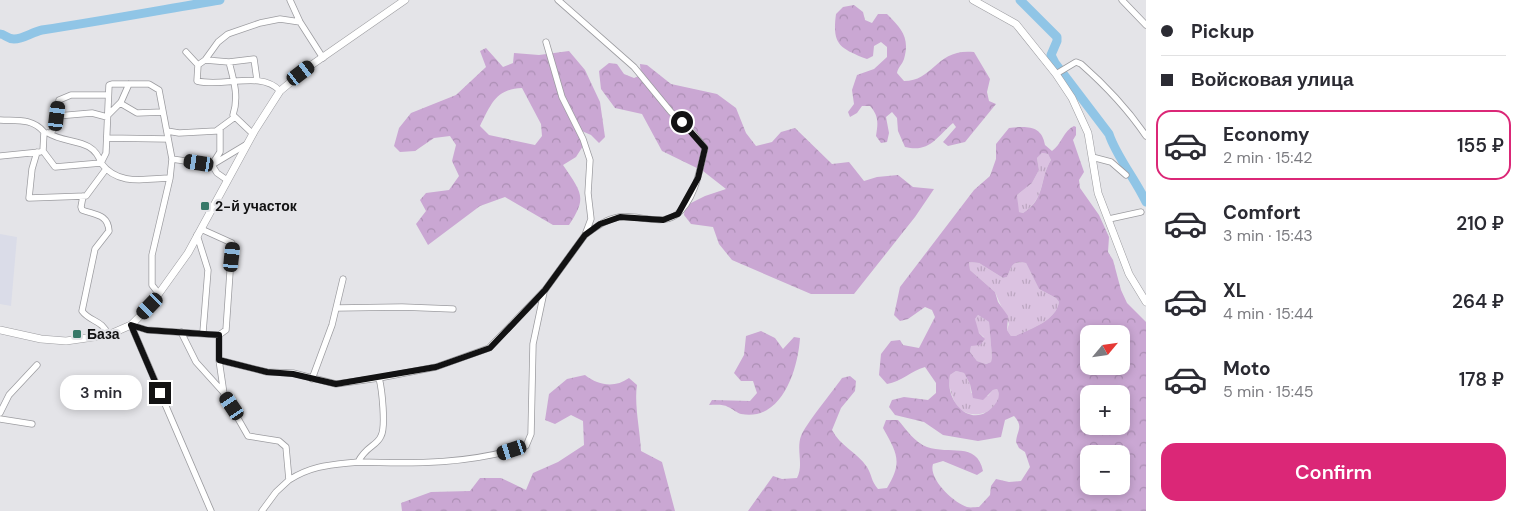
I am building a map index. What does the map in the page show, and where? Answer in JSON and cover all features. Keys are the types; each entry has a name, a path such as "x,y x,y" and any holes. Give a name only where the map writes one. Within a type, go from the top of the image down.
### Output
{"street":[{"path":"290,0 300,22 323,58"},
{"path":"0,330 41,339 66,341 108,335 131,325 159,294 199,232 252,134 280,91 405,0"},
{"path":"558,0 634,67 671,112 692,132 705,148 695,185 678,214 663,220 620,217 609,219 585,235"},
{"path":"973,0 1016,24 1056,74 1084,122 1092,157 1095,184 1130,274 1146,302"},
{"path":"1122,0 1146,25"},
{"path":"198,66 205,60 218,42 228,34 260,23 280,19 300,22"},
{"path":"219,360 267,372 293,374 336,384 436,367 490,348 545,290 585,235 591,219 588,193 590,160 583,140 562,97 546,42"},
{"path":"186,52 198,66 197,81 207,84 258,80 273,84 280,91"},
{"path":"205,60 229,62 254,59 258,80"},
{"path":"229,62 235,82 237,104 233,115 252,134"},
{"path":"1056,74 1076,62 1081,64 1108,87 1130,112 1146,136"},
{"path":"107,116 120,104 129,84"},
{"path":"101,163 106,152 108,85 149,84 159,90 172,158 170,178 152,255 152,285 159,294"},
{"path":"106,169 86,196 29,198 32,169 47,133 55,129 59,100 71,95 108,95"},
{"path":"120,104 137,113 163,112"},
{"path":"57,116 92,113 107,116"},
{"path":"167,132 200,133 220,130 235,117"},
{"path":"0,120 33,121 47,133 62,141 87,144 98,155 109,174 130,180 170,178"},
{"path":"212,165 220,152 220,130"},
{"path":"107,138 168,139"},
{"path":"172,158 212,165 247,144"},
{"path":"0,156 40,152"},
{"path":"40,152 55,168 101,163"},
{"path":"1092,157 1111,162 1126,175"},
{"path":"212,165 217,173 227,180"},
{"path":"83,196 82,210 103,216 108,222 109,230 95,248 82,310 87,316 102,323 108,335"},
{"path":"1109,219 1141,212"},
{"path":"199,232 208,270 203,332"},
{"path":"131,325 147,330 203,332 219,335 226,330 232,243 199,232"},
{"path":"312,379 337,308 343,279"},
{"path":"262,511 276,492 289,480 305,470 317,466 358,462 409,464 462,461 498,455 526,446 531,434 533,344 545,290"},
{"path":"337,308 402,307 453,309"},
{"path":"131,325 211,511"},
{"path":"181,332 196,362 224,393 248,436 279,441 286,447 289,480"},
{"path":"219,335 219,360 224,393"},
{"path":"0,413 8,395 37,365"},
{"path":"358,462 366,448 380,439 383,430 382,387 379,378"},
{"path":"0,418 32,424"}],"shaded area":[{"path":"0,234 17,237 11,306 0,304"}],"green space":[{"path":"854,5 863,12 865,20 872,23 878,14 887,14 901,29 905,39 906,52 897,73 904,81 914,80 922,76 951,55 961,52 974,52 990,79 987,92 989,101 996,104 965,142 948,146 943,142 956,127 953,123 937,139 926,146 920,148 905,147 898,131 897,118 892,112 886,117 889,133 887,142 881,143 876,136 876,116 870,106 862,106 857,113 850,117 848,112 854,104 852,90 857,75 874,69 887,57 887,47 881,42 874,46 873,56 867,59 850,52 840,44 835,32 836,14 843,7"},
{"path":"486,48 503,67 513,63 514,53 539,55 569,51 585,70 600,102 605,137 599,143 591,135 575,128 583,146 576,157 563,165 578,188 580,195 579,208 569,225 553,225 505,197 480,206 428,245 416,224 426,211 420,200 426,193 449,190 459,176 452,161 456,145 450,136 434,138 415,151 400,152 394,146 399,128 411,113 456,95 486,67 480,51","holes":["522,88 541,124 542,136 535,145 489,135 480,126 495,99 506,91"]},
{"path":"609,63 617,64 624,74 634,78 641,75 640,64 647,65 671,84 717,94 736,108 746,133 756,146 772,142 781,132 795,128 832,164 849,162 864,181 877,177 898,175 913,187 934,189 915,217 854,294 811,294 732,260 719,244 713,227 691,224 684,215 685,206 705,196 726,189 703,171 662,151 642,114 615,108 601,89 599,71"},
{"path":"1074,126 1076,127 1076,135 1073,140 1084,172 1079,180 1080,188 1099,215 1109,237 1108,252 1113,260 1121,290 1127,303 1146,322 1146,511 748,511 773,476 782,479 797,478 800,468 799,447 801,436 813,416 842,378 850,376 856,381 855,391 841,408 832,430 835,436 863,462 878,489 887,488 895,471 896,464 895,451 883,428 886,420 898,420 915,439 927,447 968,452 975,456 980,462 983,471 977,475 943,461 933,464 932,470 938,483 949,496 962,505 979,507 990,495 991,486 996,479 1009,482 1021,481 1030,467 1025,452 1019,448 1016,442 1019,423 1014,416 1005,420 1001,437 978,441 943,435 924,422 895,415 889,407 892,400 904,397 928,400 936,393 936,383 925,367 887,384 879,375 881,354 891,341 900,340 903,345 919,348 935,317 932,310 925,307 908,319 900,321 894,315 900,287 974,190 990,176 996,159 996,144 1009,128 1027,127 1037,130 1043,138 1045,145 1052,151","holes":["1042,153 1048,154 1051,160 1047,167 1039,195 1023,213 1019,212 1017,195 1032,183 1039,170 1037,158","969,262 979,263 1003,278 1007,277 1015,263 1026,263 1039,289 1056,298 1059,302 1057,309 1042,324 1011,336 1007,330 1008,316 998,302 995,292 970,270","978,315 989,322 992,357 991,362 986,364 977,361 970,352 971,346 980,345 985,339 979,333 975,319","956,371 964,373 970,384 973,398 983,400 993,390 997,389 999,393 996,403 988,411 979,415 971,415 963,411 956,404 952,396 949,386 950,375"]},
{"path":"1042,153 1048,154 1051,160 1047,167 1039,195 1023,213 1018,212 1017,195 1032,183 1039,170 1037,158"},
{"path":"969,262 979,263 1003,278 1007,277 1015,263 1026,263 1039,289 1056,298 1059,302 1057,309 1042,324 1011,336 1007,330 1009,324 995,292 970,270"},
{"path":"978,315 989,322 992,357 991,362 986,364 977,361 970,352 971,346 984,337 976,327 975,319"},
{"path":"761,331 775,338 783,349 794,337 800,338 796,364 785,391 777,402 767,410 755,414 741,414 724,405 709,405 712,400 750,401 757,393 753,381 741,381 734,373 744,355 746,336"},
{"path":"956,371 964,373 970,384 971,393 988,396 993,390 997,389 999,397 997,404 984,413 966,413 953,398 950,389 950,375"},
{"path":"585,375 596,382 607,384 618,383 629,378 637,385 641,451 662,462 675,511 402,511 401,503 431,492 470,491 480,478 501,478 526,490 533,473 558,462 584,445 583,421 571,415 555,424 545,420 549,394 567,379"}],"waterway":[{"path":"0,34 12,39 18,39 42,30 220,0"},
{"path":"1020,0 1057,37 1051,55 1055,63 1109,134 1116,151 1146,202"}],"place":[{"name":"2-й участок","path":"205,206"},
{"name":"База","path":"77,334"}],"route":[{"path":"160,393 131,325 147,330 203,332 219,335 219,360 267,372 293,374 336,384 436,367 490,348 500,340 545,290 585,235 600,224 609,219 620,217 663,220 678,214 698,178 705,148 682,122"}]}
